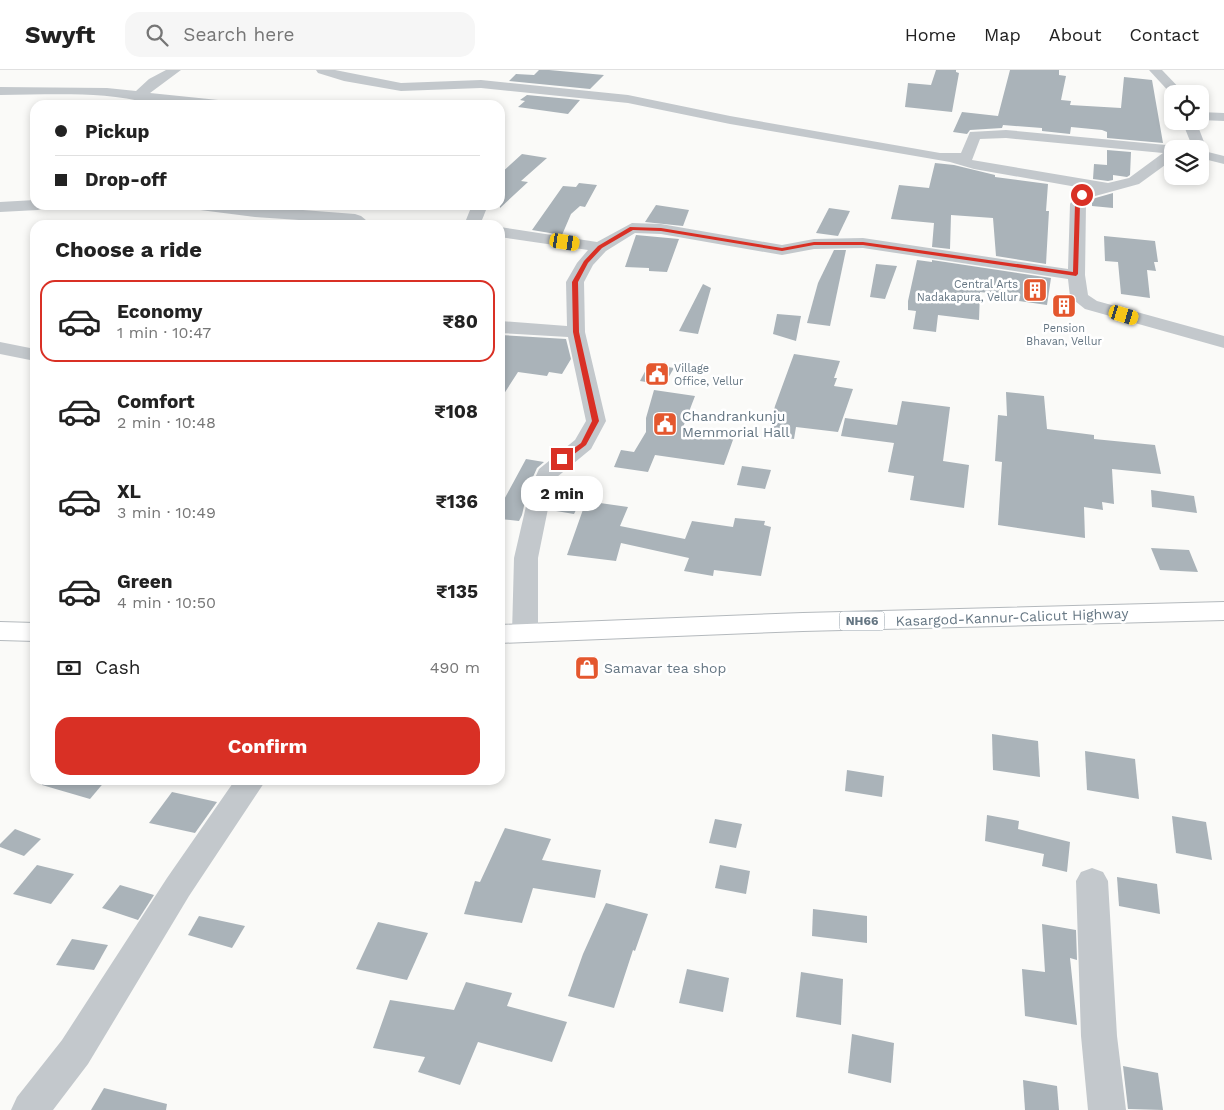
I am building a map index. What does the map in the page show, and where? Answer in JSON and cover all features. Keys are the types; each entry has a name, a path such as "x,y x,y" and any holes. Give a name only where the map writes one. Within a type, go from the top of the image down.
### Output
{"highway":[{"name":"Kasargod-Kannur-Calicut Highway","path":"513,633 803,622 1224,611"},
{"path":"0,631 30,632"}],"street":[{"path":"140,95 154,82 175,70"},
{"path":"322,70 344,77 401,87 481,84 628,99 790,131 940,157 966,158 975,135 1006,134 1164,148"},
{"path":"1155,70 1170,85"},
{"path":"0,91 107,92 184,100"},
{"path":"140,95 149,100"},
{"path":"1209,116 1224,117"},
{"path":"1209,156 1224,160"},
{"path":"954,158 974,165 1110,188"},
{"path":"1164,159 1134,181 1082,195 1078,204 1076,274 1079,297 1092,305 1224,342"},
{"path":"0,207 30,205"},
{"path":"239,210 356,220"},
{"path":"513,633 540,489 547,474 562,459 583,444 596,421 576,332 575,282 586,263 600,247 632,228 661,229 782,250 814,244 863,243 1076,274"},
{"path":"505,233 600,247"},
{"path":"505,327 576,332"},
{"path":"0,348 30,355"},
{"path":"30,1110 75,1052 178,888 248,785"},
{"path":"1092,881 1099,1036 1106,1110"}],"building":[{"path":"539,70 604,75 590,89 509,81 516,74 534,75"},
{"path":"936,70 956,70 959,73 952,112 905,107 908,83 931,85"},
{"path":"1010,70 1059,70 1059,75 1066,76 1061,100 1071,101 1070,105 1121,108 1124,77 1152,80 1163,143 1107,138 1107,132 1102,130 1071,127 1070,134 1042,131 1042,128 1003,125 1002,128 970,130 967,134 953,132 962,112 998,116"},
{"path":"527,95 580,100 568,114 518,107 525,101 520,100"},
{"path":"1107,150 1131,152 1130,175 1127,177 1113,175 1113,180 1108,181 1093,179 1094,164 1107,165"},
{"path":"522,154 547,158 521,181 528,182 505,203 505,169"},
{"path":"935,163 954,165 995,175 995,177 1048,184 1046,211 1049,211 1046,264 996,256 993,218 951,215 950,249 932,247 934,223 891,219 899,185 929,188"},
{"path":"579,183 597,185 585,207 580,206 571,214 562,235 532,230 563,186 576,187"},
{"path":"1113,193 1113,208 1092,206 1092,199"},
{"path":"656,205 689,210 683,226 645,222"},
{"path":"829,208 850,211 838,236 816,233"},
{"path":"636,235 679,239 667,272 649,271 649,268 625,267"},
{"path":"1104,236 1155,241 1158,262 1154,262 1156,271 1147,270 1150,298 1121,294 1118,262 1105,261"},
{"path":"834,250 846,250 830,326 807,323 818,283"},
{"path":"917,260 932,262 932,260 1051,278 1047,305 1019,301 1020,297 980,292 979,320 938,315 936,332 913,329 916,311 908,310 908,301"},
{"path":"876,264 897,266 885,299 870,297"},
{"path":"703,284 711,288 698,334 679,331"},
{"path":"777,314 801,316 796,341 773,334"},
{"path":"505,335 566,339 571,359 562,374 549,372 547,376 518,372 505,392"},
{"path":"794,354 840,361 834,378 837,378 834,386 853,389 838,432 796,427 794,439 768,435 775,406"},
{"name":"Village Office, Vellur","path":"649,364 674,368 664,385 640,381"},
{"path":"654,390 695,396 682,430 734,437 724,465 655,455 648,472 614,467 621,450 634,452 646,432 646,418"},
{"path":"1006,392 1044,396 1047,429 1094,435 1094,439 1155,445 1161,474 1112,469 1114,504 1102,502 1103,510 1084,507 1085,538 998,525 1002,462 995,461 998,415 1007,416"},
{"path":"902,401 950,407 943,461 969,465 964,508 910,500 914,476 888,472 894,443 841,436 845,418 897,425"},
{"path":"526,459 544,462 537,468 528,488 519,521 505,520 505,498"},
{"path":"742,466 771,470 765,489 737,485"},
{"path":"1151,490 1194,496 1197,513 1152,507"},
{"path":"553,491 583,496 574,514 550,510"},
{"path":"586,501 628,507 620,526 685,539 692,521 733,527 735,518 765,521 764,525 771,527 761,576 714,570 713,576 684,571 689,558 621,543 616,561 567,555"},
{"path":"1151,548 1189,550 1198,572 1160,570"},
{"path":"992,734 1038,741 1040,777 993,770"},
{"path":"1085,751 1135,759 1139,799 1087,790"},
{"path":"847,770 884,776 882,797 845,791"},
{"path":"42,785 102,785 90,799"},
{"path":"172,792 217,802 195,833 149,823"},
{"path":"987,815 1019,821 1018,829 1070,842 1067,872 1042,866 1044,854 985,841"},
{"path":"1172,816 1206,822 1212,860 1176,853"},
{"path":"715,819 742,824 736,848 709,843"},
{"path":"505,828 551,839 542,860 601,870 595,898 533,888 522,923 464,914 475,881 480,882"},
{"path":"15,829 41,839 24,856 0,847 0,844"},
{"path":"37,865 74,874 51,904 13,894"},
{"path":"720,865 750,871 746,894 715,888"},
{"path":"1117,877 1157,884 1160,914 1119,906"},
{"path":"120,885 154,895 138,920 102,908"},
{"path":"606,903 648,914 635,951 633,950 614,1008 568,996 583,954"},
{"path":"813,909 867,916 867,943 812,936"},
{"path":"199,916 245,926 232,948 188,935"},
{"path":"378,922 428,933 407,980 356,969"},
{"path":"1042,924 1076,930 1077,960 1070,958 1077,1025 1025,1016 1022,969 1045,972"},
{"path":"72,939 108,945 94,970 56,965"},
{"path":"687,969 729,978 723,1012 679,1003"},
{"path":"801,972 843,979 841,1025 796,1017"},
{"path":"466,982 512,993 507,1006 567,1022 552,1062 478,1042 460,1085 418,1072 425,1057 373,1048 390,1000 454,1010"},
{"path":"852,1034 894,1043 891,1083 848,1073"},
{"path":"1123,1066 1158,1073 1163,1110 1128,1109"},
{"path":"1023,1080 1057,1086 1059,1110 1025,1110"},
{"path":"104,1088 167,1104 166,1110 91,1110"}],"place":[{"name":"Central Arts Nadakapura, Vellur","path":"1035,290"},
{"name":"Pension Bhavan, Vellur","path":"1064,306"},
{"name":"Village Office, Vellur","path":"657,374"},
{"name":"Chandrankunju Memmorial Hall","path":"665,424"},
{"name":"Samavar tea shop","path":"587,668"}],"route":[{"path":"562,459 583,444 596,421 576,332 575,282 586,263 600,247 632,228 661,229 782,250 814,244 863,243 939,256 1076,274 1078,204 1082,195"}]}
